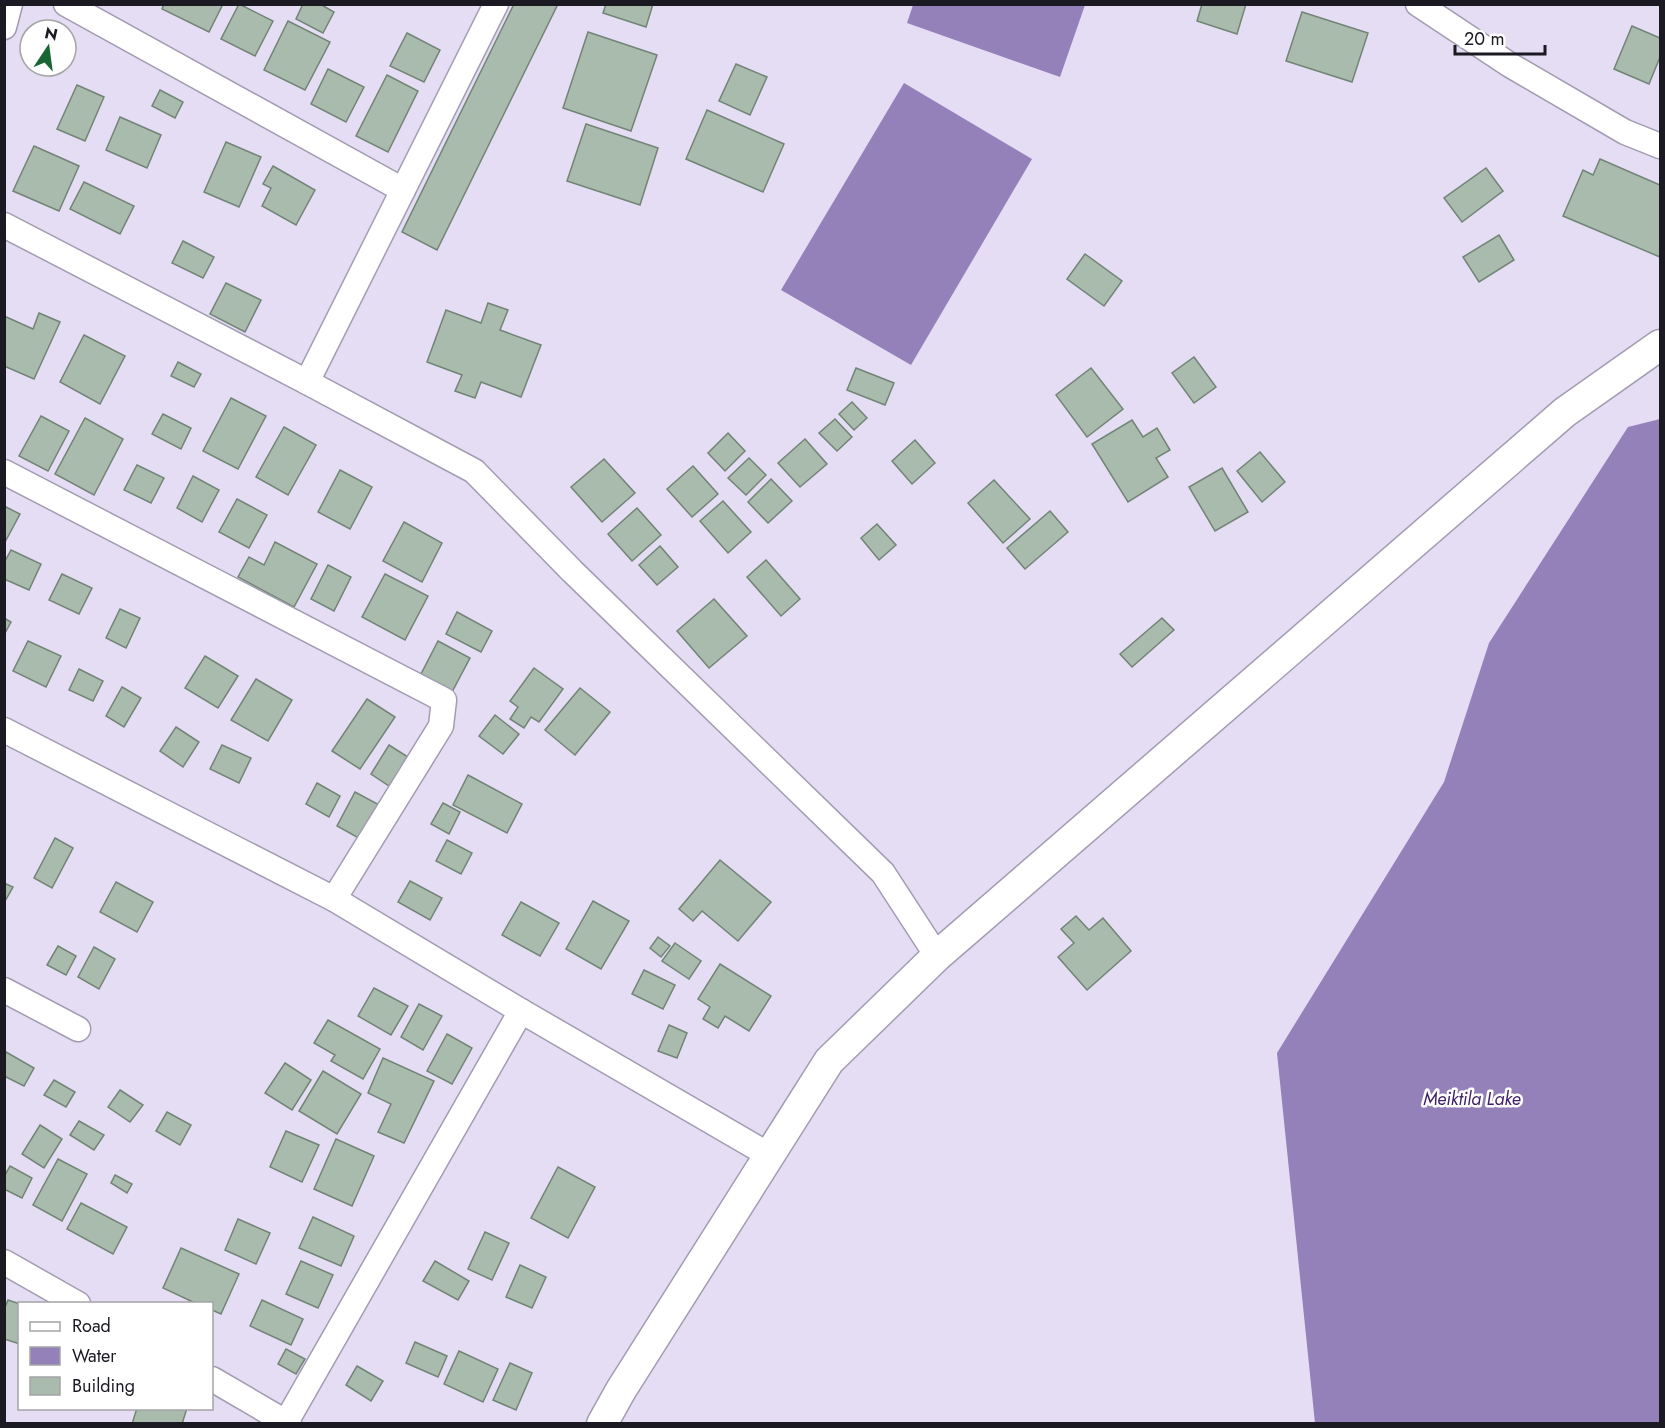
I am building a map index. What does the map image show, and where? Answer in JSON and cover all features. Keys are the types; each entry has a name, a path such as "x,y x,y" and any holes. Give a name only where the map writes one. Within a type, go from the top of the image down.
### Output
{"street":[{"path":"4,27 10,4"},
{"path":"66,4 403,190"},
{"path":"307,382 496,4"},
{"path":"1418,4 1510,65 1625,132 1660,146"},
{"path":"4,225 474,471 572,571 882,873 937,956"},
{"path":"602,1424 621,1390 829,1061 937,956 1565,412 1660,345"},
{"path":"4,472 444,700 441,726 334,899"},
{"path":"4,730 334,899 521,1011 770,1155"},
{"path":"4,990 78,1029"},
{"path":"213,1380 286,1423 521,1011"},
{"path":"4,1262 74,1302"}],"water":[{"path":"913,4 1085,5 1060,77 907,23"},
{"path":"904,83 1032,159 911,365 781,290"},
{"name":"Meiktila Lake","path":"1660,419 1660,1423 1315,1423 1277,1053 1444,782 1489,643 1628,427"}],"building":[{"path":"164,4 223,4 209,32 162,9"},
{"path":"239,4 273,21 255,56 221,39"},
{"path":"303,4 320,4 334,12 323,33 296,19"},
{"path":"514,4 558,4 437,250 402,232"},
{"path":"606,4 653,4 646,27 603,13"},
{"path":"1202,4 1246,4 1237,34 1197,21"},
{"path":"1302,12 1368,33 1352,82 1286,61"},
{"path":"288,21 330,42 305,90 264,70"},
{"path":"1632,26 1660,38 1660,57 1649,84 1614,69"},
{"path":"588,32 657,55 631,131 563,108"},
{"path":"407,33 440,50 424,82 390,66"},
{"path":"736,64 767,77 750,115 719,101"},
{"path":"328,69 364,87 346,122 311,104"},
{"path":"387,75 418,91 388,152 356,136"},
{"path":"77,85 104,97 85,141 57,129"},
{"path":"160,90 183,102 175,118 152,106"},
{"path":"707,110 784,144 763,192 686,159"},
{"path":"120,117 161,135 147,168 106,150"},
{"path":"586,124 658,148 640,205 567,181"},
{"path":"226,142 261,157 239,207 204,192"},
{"path":"34,146 79,166 59,211 13,191"},
{"path":"1600,159 1660,185 1660,257 1563,216 1583,170 1593,175"},
{"path":"273,166 315,190 296,225 262,206 271,188 263,184"},
{"path":"1486,168 1503,191 1462,222 1444,198"},
{"path":"84,182 134,206 120,234 70,209"},
{"path":"1499,235 1514,260 1479,282 1463,257"},
{"path":"183,241 214,257 203,278 172,263"},
{"path":"1085,254 1122,281 1104,306 1067,279"},
{"path":"226,283 261,300 245,332 210,314"},
{"path":"488,303 508,310 500,330 541,345 521,397 481,382 475,398 455,391 462,375 427,362 446,310 481,323"},
{"path":"39,313 60,322 34,379 4,366 4,316 33,329"},
{"path":"84,335 125,356 100,404 60,382"},
{"path":"1194,357 1216,387 1194,403 1172,373"},
{"path":"178,362 201,374 194,387 171,376"},
{"path":"856,368 894,383 885,405 847,390"},
{"path":"1091,368 1123,409 1087,437 1056,395"},
{"path":"231,398 266,416 238,469 203,451"},
{"path":"852,402 867,418 854,430 839,414"},
{"path":"163,414 191,428 181,449 152,434"},
{"path":"41,416 69,431 48,471 19,456"},
{"path":"85,418 123,439 94,495 55,474"},
{"path":"835,419 852,437 837,451 819,433"},
{"path":"1132,420 1143,437 1157,428 1170,450 1156,458 1168,477 1128,502 1092,444"},
{"path":"284,427 316,445 288,495 256,477"},
{"path":"728,433 745,451 725,471 708,453"},
{"path":"805,439 827,464 800,487 778,463"},
{"path":"915,440 935,463 912,484 892,461"},
{"path":"1260,452 1285,482 1262,502 1237,471"},
{"path":"749,458 766,475 746,495 728,478"},
{"path":"604,459 635,493 602,522 571,487"},
{"path":"137,465 164,478 151,503 124,490"},
{"path":"693,466 718,494 692,517 667,489"},
{"path":"1222,468 1248,512 1215,531 1189,487"},
{"path":"340,470 372,487 350,529 318,512"},
{"path":"193,476 219,490 202,522 177,508"},
{"path":"771,479 792,501 768,523 748,502"},
{"path":"994,480 1030,519 1003,543 968,503"},
{"path":"237,499 267,515 249,548 219,532"},
{"path":"723,501 751,532 728,553 700,521"},
{"path":"4,506 20,514 4,544"},
{"path":"637,508 661,535 632,561 608,534"},
{"path":"1050,511 1068,532 1025,569 1007,548"},
{"path":"404,522 442,543 422,582 383,561"},
{"path":"877,524 896,545 879,560 861,538"},
{"path":"275,542 317,564 294,607 238,577 249,557 264,565"},
{"path":"660,546 678,567 657,585 639,565"},
{"path":"11,550 41,564 29,590 4,579 4,563"},
{"path":"766,560 800,599 781,616 747,577"},
{"path":"328,565 351,577 334,611 311,599"},
{"path":"62,574 92,588 79,614 49,600"},
{"path":"385,574 428,596 405,640 362,617"},
{"path":"714,599 747,636 709,668 677,631"},
{"path":"120,609 140,618 126,648 106,638"},
{"path":"457,612 492,631 481,652 446,634"},
{"path":"4,618 11,622 4,635"},
{"path":"1162,618 1174,630 1132,667 1120,654"},
{"path":"28,641 61,656 46,687 13,671"},
{"path":"438,641 470,658 452,692 420,676"},
{"path":"205,656 238,676 218,708 185,688"},
{"path":"534,668 563,689 539,722 531,717 524,728 510,719 518,707 510,701"},
{"path":"79,669 103,681 93,701 69,690"},
{"path":"256,679 292,700 268,741 231,720"},
{"path":"122,687 141,698 124,727 106,716"},
{"path":"580,688 610,712 575,755 545,730"},
{"path":"367,699 395,717 360,769 332,751"},
{"path":"495,715 519,734 503,754 479,736"},
{"path":"176,727 199,742 183,767 160,751"},
{"path":"222,745 251,758 239,783 210,769"},
{"path":"389,745 411,759 392,788 371,774"},
{"path":"468,775 522,804 507,833 453,805"},
{"path":"317,783 340,796 329,817 306,804"},
{"path":"355,792 383,807 364,841 337,826"},
{"path":"443,803 460,812 449,834 431,824"},
{"path":"55,838 73,848 52,888 34,878"},
{"path":"447,840 472,853 461,874 436,861"},
{"path":"720,860 771,902 738,941 702,911 693,921 679,909"},
{"path":"410,881 442,898 430,920 398,902"},
{"path":"116,882 153,902 137,932 100,912"},
{"path":"4,883 13,887 4,903"},
{"path":"593,901 629,921 601,969 566,949"},
{"path":"521,902 559,923 540,956 502,935"},
{"path":"1076,916 1089,930 1103,918 1131,951 1087,990 1058,957 1074,943 1061,929"},
{"path":"658,937 670,946 661,957 650,948"},
{"path":"675,943 701,961 689,979 662,961"},
{"path":"58,946 76,956 66,975 47,965"},
{"path":"94,947 115,959 99,989 78,977"},
{"path":"720,964 771,996 749,1031 725,1016 718,1028 703,1019 710,1007 698,999"},
{"path":"644,970 675,985 663,1009 632,994"},
{"path":"374,988 408,1006 391,1035 358,1016"},
{"path":"419,1004 442,1016 423,1050 401,1037"},
{"path":"328,1020 380,1049 363,1079 331,1061 335,1055 314,1043"},
{"path":"669,1025 687,1033 677,1058 658,1051"},
{"path":"447,1034 472,1048 452,1084 427,1071"},
{"path":"6,1052 34,1068 24,1086 4,1076"},
{"path":"383,1058 434,1081 404,1143 378,1132 391,1104 368,1093"},
{"path":"285,1063 311,1080 292,1110 265,1093"},
{"path":"323,1071 361,1094 337,1134 299,1111"},
{"path":"54,1080 75,1092 66,1107 44,1095"},
{"path":"120,1090 143,1105 130,1122 108,1107"},
{"path":"167,1112 191,1125 180,1145 156,1131"},
{"path":"79,1121 104,1135 94,1150 70,1135"},
{"path":"40,1125 62,1139 44,1168 22,1154"},
{"path":"286,1131 319,1145 302,1182 270,1167"},
{"path":"336,1139 374,1156 352,1206 314,1189"},
{"path":"58,1159 87,1174 62,1221 33,1205"},
{"path":"10,1166 32,1178 22,1198 4,1189 4,1177"},
{"path":"558,1167 595,1187 568,1238 531,1218"},
{"path":"115,1175 132,1184 127,1193 111,1183"},
{"path":"81,1203 127,1227 113,1254 67,1229"},
{"path":"313,1217 354,1236 341,1266 299,1248"},
{"path":"238,1219 270,1233 256,1264 225,1250"},
{"path":"485,1232 509,1243 492,1280 468,1269"},
{"path":"181,1248 239,1274 221,1314 213,1310 213,1302 193,1302 163,1288"},
{"path":"301,1261 333,1275 318,1308 286,1294"},
{"path":"435,1261 469,1281 458,1300 423,1281"},
{"path":"520,1265 546,1277 532,1308 506,1297"},
{"path":"8,1300 18,1303 18,1343 4,1339 4,1310"},
{"path":"262,1300 303,1319 291,1345 250,1326"},
{"path":"415,1342 447,1356 438,1377 406,1363"},
{"path":"286,1349 305,1359 296,1374 278,1364"},
{"path":"459,1351 498,1369 483,1402 444,1384"},
{"path":"510,1363 532,1373 516,1410 493,1400"},
{"path":"357,1366 383,1381 371,1401 346,1385"},
{"path":"136,1410 186,1410 182,1424 132,1424"}]}
